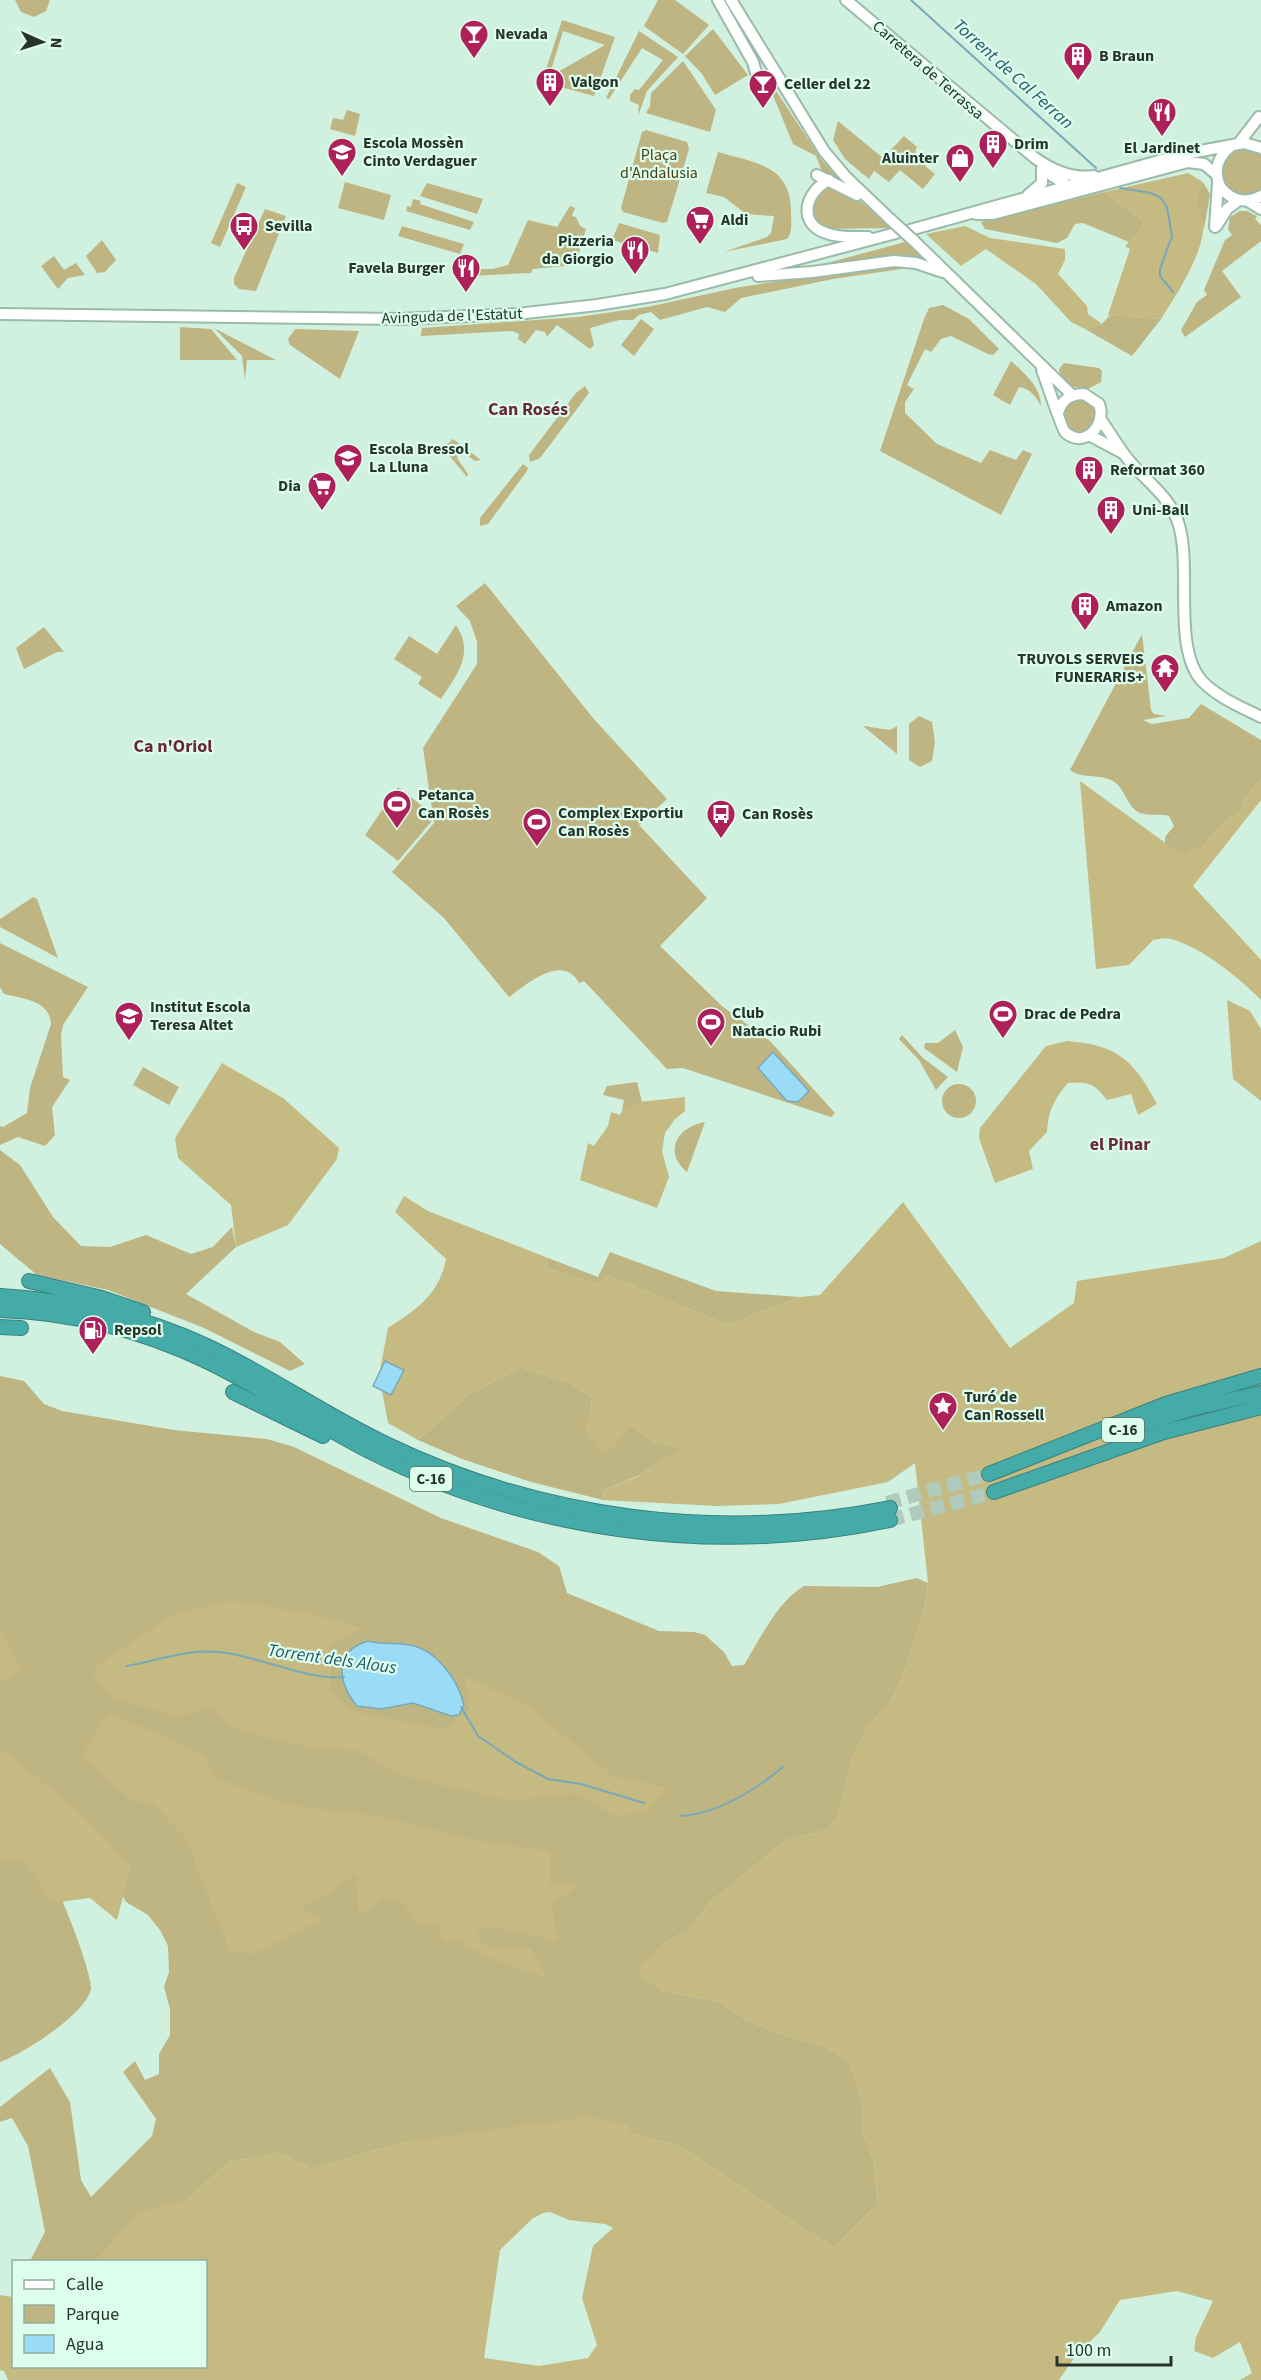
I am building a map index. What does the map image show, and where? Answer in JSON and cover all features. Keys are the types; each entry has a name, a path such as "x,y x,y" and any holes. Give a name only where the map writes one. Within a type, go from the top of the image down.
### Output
{"highway":[{"path":"29,1281 122,1305 186,1330 208,1347"},
{"name":"C-16","path":"0,1296 58,1301 156,1325 208,1347 386,1444 443,1469 539,1500 632,1517 707,1523 778,1522 889,1510 847,1529 744,1537 673,1535 578,1522 515,1508 460,1489 371,1452 224,1370 170,1346 84,1320 0,1310"},
{"path":"0,1327 21,1328"},
{"path":"991,1482 1155,1408 1261,1376"},
{"path":"233,1392 386,1466 460,1489"},
{"name":"C-16","path":"991,1482 1143,1424 1261,1392"},
{"name":"C-16","path":"991,1482 1102,1453 1210,1419 1261,1407"},
{"path":"1210,1419 1261,1416"}],"main road":[{"path":"718,0 753,62 757,76"},
{"path":"731,0 824,151 845,176 873,204 911,235 1041,368 1072,395"},
{"name":"Carretera de Terrassa","path":"846,0 1010,140"},
{"path":"1261,147 1257,136 1259,117 1235,145 1220,157 1215,227 1224,212 1243,200 1261,196"},
{"path":"1010,140 1042,169 1068,187 1078,188 1121,180"},
{"path":"1010,140 1048,167 1061,172 1082,177 1104,176"},
{"path":"911,235 1023,198 1185,154 1249,143 1261,147"},
{"path":"973,214 993,214 1188,162 1204,164 1217,178 1224,192 1261,209"},
{"path":"1023,198 1042,183 1042,169"},
{"path":"817,175 873,204"},
{"path":"829,180 812,193 808,212 814,225 829,235"},
{"path":"808,183 804,200 807,219 814,230 829,235 884,237"},
{"name":"Avinguda de l'Estatut","path":"0,314 463,318 552,311 631,300 733,278 896,233"},
{"path":"733,278 812,272 894,261 916,263 947,273"},
{"path":"1041,368 1058,412 1059,423 1065,432 1078,437 1089,435 1096,430 1101,420 1101,410 1095,400 1084,394 1072,395 1062,403 1058,412"},
{"path":"1101,420 1123,454 1163,497 1177,521 1183,550 1187,646 1192,667 1213,691 1261,717"},
{"path":"1089,435 1123,454"}],"green space":[{"path":"15,0 50,0 46,11 34,17 21,12"},
{"path":"658,0 675,0 709,25 683,54 644,26"},
{"path":"562,20 615,37 594,96 542,82","holes":["563,31 605,45 549,77"]},
{"path":"713,29 748,75 715,95 702,74 685,56"},
{"path":"639,31 678,57 647,91 638,116 639,105 630,101 630,95 635,89 639,90 663,60 642,48 609,99 606,98"},
{"path":"683,61 716,110 710,132 646,113 650,106 651,93"},
{"path":"763,71 821,159 839,179 837,181 823,174 816,156 793,144"},
{"path":"347,110 360,114 355,136 330,129 333,118 343,120"},
{"path":"838,121 883,158 904,136 917,147 915,152 927,162 925,166 935,174 923,189 900,170 889,182 874,171 869,179 845,159 833,140"},
{"name":"Plaça d'Andalusia","path":"646,130 687,142 689,149 667,222 663,223 623,212 621,208 642,132"},
{"path":"1245,148 1261,155 1261,190 1245,196 1227,185 1224,180 1223,167 1230,154"},
{"path":"718,152 758,163 778,176 790,197 791,227 787,239 724,252 767,237 771,233 774,216 746,214 724,197 706,193"},
{"path":"345,182 391,195 384,220 338,208"},
{"path":"1203,182 1210,194 1204,229 1195,198"},
{"path":"237,183 246,187 220,247 211,243"},
{"path":"427,183 483,199 477,214 420,196"},
{"path":"826,187 843,187 893,228 824,229 814,214 813,202 814,197"},
{"path":"1104,192 1144,221 1139,232 1129,242 1083,223 1075,224 1067,238 1057,243 985,229 981,222"},
{"path":"413,199 421,201 420,204 474,222 470,230 406,211 407,206 411,207"},
{"path":"570,206 575,208 572,216 576,217 580,226 586,229 575,265 533,269 531,273 469,276 468,269 493,269 508,265 528,220 557,227"},
{"path":"265,209 286,216 256,291 239,289 234,284 234,278"},
{"path":"1240,211 1247,211 1257,216 1255,219 1261,225 1261,241 1222,271 1241,297 1185,337 1181,330 1197,302 1207,295 1204,290 1225,240 1232,235 1228,229 1230,217"},
{"name":"Plaça d'Andalusia","path":"619,223 660,235 658,253 612,240"},
{"path":"402,226 464,244 460,254 398,236"},
{"path":"102,240 116,260 105,272 97,273 86,256"},
{"path":"905,242 925,260 884,257 816,266"},
{"path":"54,256 64,270 76,263 85,275 68,278 58,289 41,266"},
{"path":"887,266 915,267 833,279 741,298 725,312 707,307 660,320 651,312 639,315 633,320 619,320 590,328 594,345 590,349 557,325 547,337 545,332 536,330 525,344 518,339 519,334 512,331 421,336 422,328 578,317 647,307 740,287"},
{"path":"943,305 969,319 999,349 993,355 988,354 951,336 941,339 931,352 925,349 907,385 914,389 905,402 905,413 937,444 981,463 990,450 1016,460 1023,450 1032,454 1001,515 880,451 924,319 929,308"},
{"path":"1110,315 1161,319 1132,356 1085,329 1102,324"},
{"path":"641,319 654,329 634,356 621,345"},
{"path":"180,327 211,329 237,360 180,360"},
{"path":"214,328 276,360 247,360 245,380 242,356"},
{"path":"295,329 359,331 340,379 290,345 288,339"},
{"path":"1011,361 1035,387 1041,406 1030,392 1019,387 1010,405 993,395"},
{"path":"1064,363 1099,368 1102,371 1101,382 1088,389 1069,385 1060,374 1059,369"},
{"path":"585,386 589,393 540,458 530,462 529,455 576,393"},
{"path":"1080,400 1091,405 1096,416 1091,427 1080,432 1069,427 1064,416 1069,405"},
{"path":"453,439 481,460 475,461 464,453 458,453 457,458 468,474 467,477 443,448"},
{"path":"523,464 528,468 527,471 488,524 480,526 480,518"},
{"name":"Complex Exportiu Can Rosès","path":"485,583 593,718 667,799 639,825 707,898 660,946 722,1006 771,1042 835,1113 831,1117 683,1068 667,1069 584,981 579,983 572,974 564,971 545,974 509,997 444,918 392,872 434,823 423,748 477,664 477,642 470,621 456,606"},
{"path":"456,625 464,645 462,664 441,699 418,684 422,677 394,659 409,636 437,654"},
{"path":"44,627 64,652 57,652 24,669 16,648"},
{"path":"1142,634 1151,710 1154,714 1166,716 1143,720 1152,724 1189,718 1201,704 1261,740 1261,779 1246,797 1240,813 1228,819 1199,850 1179,858 1165,847 1165,837 1174,826 1169,816 1138,812 1116,783 1106,778 1080,775 1070,770"},
{"path":"919,716 932,722 935,742 932,761 920,767 909,760 909,724"},
{"path":"863,726 890,730 897,726 897,754"},
{"name":"Petanca Can Rosès","path":"398,787 422,806 431,822 398,861 365,835"},
{"path":"33,897 37,899 58,958 0,927 0,919"},
{"path":"0,943 88,987 63,1025 61,1035 63,1077 70,1080 52,1107 55,1135 45,1146 18,1137 0,1145 0,1126 3,1127 27,1113 30,1088 51,1024 46,1010 41,1005 4,994 0,987"},
{"path":"955,1030 963,1047 957,1072 924,1048 925,1043 938,1043"},
{"path":"902,1035 923,1058 948,1077 936,1090 919,1060 899,1039"},
{"path":"143,1067 179,1087 169,1105 133,1085"},
{"path":"637,1082 642,1102 625,1112 622,1111 624,1100 603,1095 607,1086"},
{"path":"959,1084 971,1089 976,1101 971,1113 959,1118 947,1113 942,1101 947,1089"},
{"path":"705,1122 687,1172 675,1156 676,1141 687,1129"},
{"path":"0,1150 20,1165 53,1217 81,1246 110,1247 146,1235 191,1254 213,1247 232,1227 236,1247 186,1294 254,1332 280,1342 305,1364 290,1371 204,1328 108,1290 37,1275 0,1244"},
{"path":"610,1252 716,1291 800,1297 728,1325 609,1276 597,1284 545,1268 548,1258 598,1277"},
{"path":"520,1367 572,1384 592,1398 586,1429 621,1435 631,1425 653,1442 682,1448 638,1476 604,1490 603,1500 531,1482 462,1459 418,1440 467,1396"},
{"path":"0,1376 24,1381 44,1404 62,1411 174,1430 267,1439 294,1447 441,1518 538,1552 559,1566 567,1593 659,1631 694,1632 705,1635 724,1652 732,1666 744,1665 777,1611 785,1601 804,1586 877,1587 917,1578 928,1583 925,1607 906,1668 891,1702 868,1726 853,1757 839,1814 828,1830 787,1840 711,1901 691,1928 665,1943 642,1964 640,1975 664,1991 720,2002 747,2020 780,2034 824,2046 849,2061 861,2097 861,2128 874,2162 878,2204 834,2248 681,2147 631,2133 404,2142 312,2169 279,2153 229,2162 186,2201 139,2212 98,2260 31,2260 45,2232 28,2146 12,2118 0,2122 0,2107 50,2068 70,2102 81,2180 91,2197 152,2136 156,2119 123,2072 135,2061 145,2080 159,2074 159,2054 170,2035 170,2009 164,1987 169,1972 168,1946 160,1930 148,1915 126,1902 119,1889 0,1781"},
{"path":"19,1852 53,1882 70,1918 91,1989 87,1999 66,2021 38,2042 0,2062 0,1854"}],"shaded area":[{"path":"1188,173 1203,182 1198,204 1203,231 1197,253 1180,288 1161,319 1108,315 1130,249 1125,246 1139,232 1144,221 1104,192"},
{"path":"965,226 990,238 1065,249 1065,260 1058,274 1087,306 1088,314 1102,324 1085,329 1071,322 1036,284 986,249 961,266 926,234"},
{"path":"1261,779 1261,800 1193,886 1261,960 1261,1000 1231,973 1207,956 1169,938 1153,940 1129,965 1096,969 1080,781 1182,855 1193,846 1199,850 1228,819 1240,813 1246,797"},
{"path":"1227,1000 1250,1011 1261,1029 1261,1101 1233,1079"},
{"path":"1067,1041 1100,1046 1123,1058 1141,1077 1157,1104 1138,1115 1131,1094 1107,1100 1090,1085 1068,1083 1053,1106 1047,1132 1029,1151 1033,1169 995,1183 979,1138 980,1128 1046,1046"},
{"path":"222,1063 283,1098 339,1148 337,1159 288,1225 236,1247 231,1205 178,1158 175,1138"},
{"path":"685,1097 685,1111 675,1119 665,1133 662,1151 669,1177 657,1208 580,1180 588,1143 594,1146 608,1126 611,1112 620,1115 622,1111 625,1112 639,1102"},
{"path":"404,1196 428,1211 548,1258 545,1268 597,1284 609,1276 728,1325 800,1297 820,1295 903,1202 1010,1348 1074,1303 1077,1281 1224,1258 1261,1241 1261,2380 1240,2380 1252,2373 1240,2342 1213,2358 1194,2351 1196,2337 1213,2301 1177,2291 1120,2300 1100,2332 1077,2354 1059,2380 8,2380 4,2371 0,2370 0,2295 12,2297 12,2368 207,2368 207,2260 98,2260 139,2211 186,2201 229,2162 279,2153 312,2169 404,2142 586,2117 627,2124 631,2133 681,2147 834,2248 878,2204 874,2162 861,2128 861,2097 849,2061 824,2046 780,2034 747,2020 720,2002 664,1991 640,1975 642,1963 665,1943 691,1928 711,1901 787,1840 828,1830 839,1814 853,1757 868,1726 891,1702 906,1668 925,1607 928,1583 915,1463 888,1482 779,1504 716,1506 603,1500 604,1490 637,1477 681,1448 653,1442 631,1425 611,1450 601,1455 585,1429 591,1412 592,1398 572,1384 520,1367 467,1396 418,1440 388,1423 379,1375 388,1328 417,1307 432,1292 443,1272 446,1259 395,1212","holes":["550,2212 569,2220 605,2224 613,2228 593,2246 582,2298 597,2345 588,2358 539,2366 484,2358 500,2250 532,2219 543,2213"]},
{"path":"232,1601 308,1613 363,1628 331,1644 330,1690 354,1712 443,1729 470,1708 464,1676 528,1706 613,1776 665,1787 648,1812 615,1816 575,1793 512,1801 400,1775 360,1751 308,1747 235,1729 212,1708 175,1716 116,1699 99,1684 93,1674 100,1663 174,1614"},
{"path":"0,1631 21,1668 12,1678 0,1680"},
{"path":"108,1712 203,1754 213,1777 292,1805 381,1817 474,1840 550,1851 550,1885 583,1882 552,1904 557,1940 485,1926 476,1935 489,1949 530,1948 546,1978 490,1958 457,1940 442,1942 440,1923 416,1923 404,1904 382,1898 359,1916 356,1874 319,1899 300,1907 322,1919 253,1954 230,1951 185,1837 153,1804 131,1800 82,1756"},
{"path":"0,1748 74,1807 131,1865 117,1920 90,1898 51,1903 24,1859 0,1862"}],"water":[{"path":"773,1052 809,1091 798,1102 787,1101 758,1068"},
{"path":"385,1361 404,1370 391,1395 373,1386"},
{"path":"368,1641 410,1645 429,1653 445,1668 457,1686 464,1705 459,1715 451,1716 413,1703 381,1709 357,1706 346,1687 342,1668 349,1652"}],"waterway":[{"name":"Torrent de Cal Ferran","path":"911,0 1096,168"},
{"path":"1120,188 1151,193 1161,198 1167,207 1172,236 1160,269 1160,276 1173,292"},
{"name":"Torrent dels Alous","path":"127,1666 189,1653 214,1652 240,1656 317,1676 344,1677"},
{"name":"Torrent dels Alous","path":"461,1707 478,1736 516,1762 548,1779 581,1784 644,1803"},
{"name":"Torrent dels Alous","path":"681,1816 722,1806 748,1792 783,1767"}],"tunnel":[{"path":"887,1503 989,1474"},
{"path":"890,1520 994,1492"}],"place":[{"name":"Nevada","path":"474,60"},
{"name":"B Braun","path":"1078,82"},
{"name":"Valgon","path":"550,108"},
{"name":"Celler del 22","path":"763,110"},
{"name":"El Jardinet","path":"1162,138"},
{"name":"Drim","path":"993,170"},
{"name":"Escola Mossèn Cinto Verdaguer","path":"342,178"},
{"name":"Aluinter","path":"960,184"},
{"name":"Aldi","path":"700,246"},
{"name":"Sevilla","path":"244,252"},
{"name":"Pizzeria da Giorgio","path":"635,276"},
{"name":"Favela Burger","path":"466,294"},
{"name":"Escola Bressol La Lluna","path":"348,484"},
{"name":"Reformat 360","path":"1089,496"},
{"name":"Dia","path":"322,512"},
{"name":"Uni-Ball","path":"1111,536"},
{"name":"Amazon","path":"1085,632"},
{"name":"TRUYOLS SERVEIS FUNERARIS+","path":"1165,694"},
{"name":"Petanca Can Rosès","path":"397,830"},
{"name":"Can Rosès","path":"721,840"},
{"name":"Complex Exportiu Can Rosès","path":"537,848"},
{"name":"Drac de Pedra","path":"1003,1040"},
{"name":"Institut Escola Teresa Altet","path":"129,1042"},
{"name":"Club Natacio Rubi","path":"711,1048"},
{"name":"Repsol","path":"93,1356"},
{"name":"Turó de Can Rossell","path":"943,1432"}],"district":[{"name":"Can Rosés","path":"528,409"},
{"name":"Ca n'Oriol","path":"173,746"},
{"name":"el Pinar","path":"1120,1144"}]}
